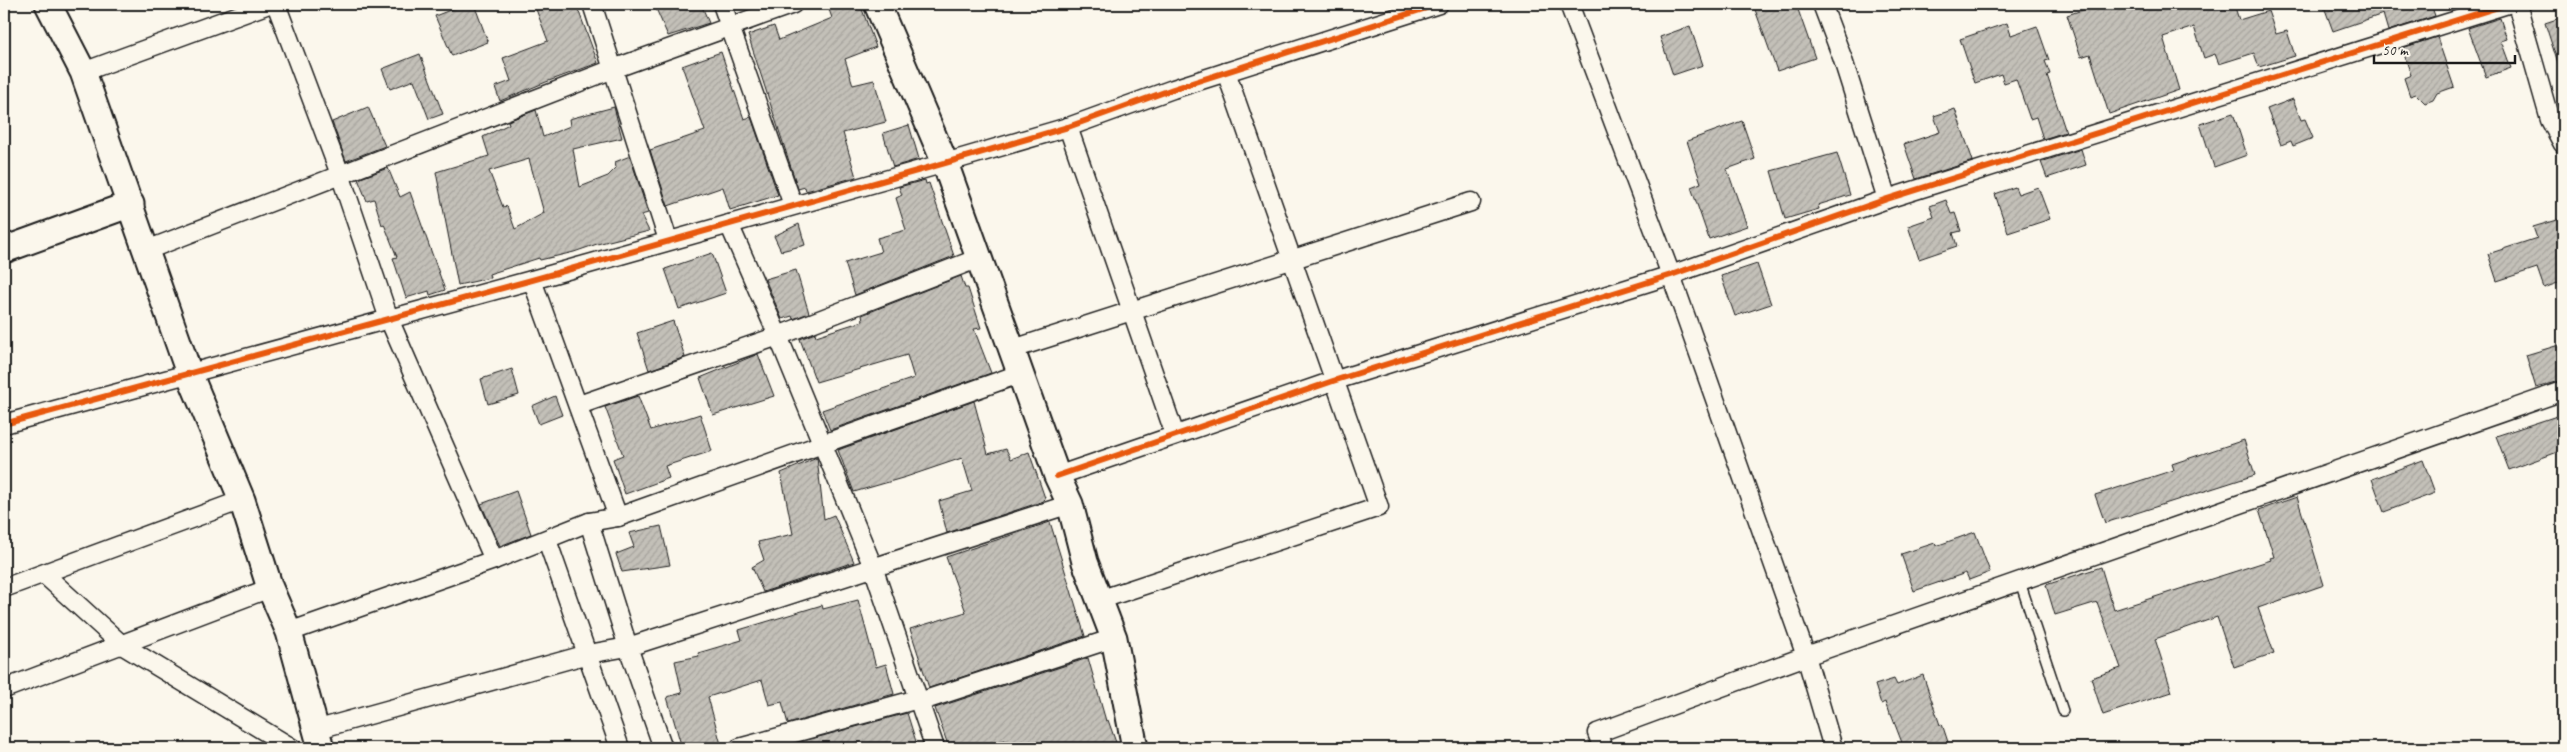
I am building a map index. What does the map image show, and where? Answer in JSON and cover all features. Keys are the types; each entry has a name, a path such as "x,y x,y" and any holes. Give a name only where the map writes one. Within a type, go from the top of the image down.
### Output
{"street":[{"path":"48,4 82,72 131,204 189,372 242,500 270,588 289,632 318,739 588,654 628,647 1070,504"},
{"path":"82,72 270,4"},
{"path":"276,4 340,174 389,319 494,560"},
{"path":"592,4 668,240"},
{"path":"722,4 793,205"},
{"path":"147,250 613,69 792,4"},
{"path":"877,4 945,163 1022,373 1057,476 1070,504 1084,562 1114,638 1135,748"},
{"path":"4,424 532,280 945,163 1068,127 1226,72 1440,4"},
{"path":"1569,4 1671,275 1806,656 1833,748"},
{"path":"1822,4 1842,57 1887,199"},
{"path":"1057,476 1334,381 1671,275 1887,199 2508,4"},
{"path":"2518,4 2550,120 2563,144"},
{"path":"1099,600 1378,507 1226,72"},
{"path":"1068,127 1176,435"},
{"path":"1013,349 1291,258 1471,202"},
{"path":"6,244 131,204"},
{"path":"729,224 778,336 873,567 935,748"},
{"path":"579,406 778,336 979,258"},
{"path":"532,280 618,517"},
{"path":"289,632 494,560 589,522 618,517 1022,373"},
{"path":"1603,748 1598,733 1806,656 2563,391"},
{"path":"4,588 242,500"},
{"path":"589,522 628,647 664,748"},
{"path":"547,540 620,748"},
{"path":"44,574 122,645 292,748"},
{"path":"4,689 270,588"},
{"path":"739,748 918,701 1114,638"}],"lane":[{"path":"2020,582 2063,711"}],"building":[{"path":"465,4 474,4 488,42 452,56 435,16"},
{"path":"534,4 576,4 598,63 500,101 495,87 511,81 503,58 548,41"},
{"path":"654,4 701,4 709,23 668,36"},
{"path":"827,4 860,4 876,47 845,59 853,85 874,80 886,122 843,133 856,177 806,191 805,187 798,189 748,35 774,26 779,40 832,18"},
{"path":"1753,4 1796,4 1815,58 1777,71"},
{"path":"2101,4 2234,4 2239,20 2268,11 2276,34 2287,31 2295,56 2259,67 2254,53 2219,64 2215,54 2204,58 2194,27 2163,37 2179,90 2109,114 2090,54 2081,57 2067,15"},
{"path":"2323,4 2431,4 2435,16 2388,31 2383,14 2333,31"},
{"path":"2563,17 2563,70 2560,70 2545,23"},
{"path":"2500,18 2507,39 2501,41 2511,68 2486,77 2468,28"},
{"path":"2007,23 2011,35 2037,26 2049,60 2045,61 2050,74 2047,75 2066,132 2043,139 2036,117 2030,119 2016,79 2004,83 2001,74 1975,83 1960,39"},
{"path":"1690,26 1703,65 1673,75 1660,37"},
{"path":"2437,37 2454,87 2437,93 2433,100 2425,103 2416,94 2410,96 2404,78 2411,75 2402,48"},
{"path":"721,52 744,119 751,117 778,195 730,210 723,187 668,206 650,150 705,131 682,66"},
{"path":"420,54 443,114 429,119 414,80 390,89 382,69"},
{"path":"2293,99 2301,120 2305,119 2313,138 2293,146 2291,141 2281,145 2267,109"},
{"path":"368,107 385,146 346,161 332,122"},
{"path":"614,107 622,138 573,149 580,187 608,176 616,168 615,162 630,156 648,213 641,215 649,231 597,244 574,252 540,260 539,258 489,274 490,278 458,285 436,172 489,156 483,137 509,124 508,121 536,110 543,137 570,126 569,119","holes":["529,159 544,213 515,229 507,206 503,207 489,171"]},
{"path":"1955,109 1973,161 1916,179 1904,144 1940,132 1934,116"},
{"path":"2233,113 2247,155 2214,167 2200,124"},
{"path":"1742,121 1755,159 1727,169 1747,226 1709,239 1691,187 1701,183 1687,141"},
{"path":"909,125 919,159 893,167 883,133"},
{"path":"2081,149 2086,165 2047,178 2041,162"},
{"path":"1837,153 1850,195 1818,205 1819,209 1785,219 1771,171"},
{"path":"388,168 400,197 410,192 445,290 430,295 429,291 406,298 393,258 397,257 384,224 382,225 374,199 367,201 358,179"},
{"path":"925,180 926,184 929,183 954,256 855,295 845,263 881,252 877,238 906,230 896,198 902,195 899,187"},
{"path":"2015,187 2018,194 2038,187 2050,219 2008,233 1995,194"},
{"path":"1946,200 1951,214 1955,213 1961,231 1953,233 1957,246 1919,259 1908,226 1934,217 1930,206"},
{"path":"2563,218 2563,281 2544,288 2537,268 2497,281 2488,254 2537,238 2533,227"},
{"path":"799,224 805,245 781,251 774,236"},
{"path":"712,253 726,293 679,309 665,269"},
{"path":"1757,264 1771,304 1735,316 1721,276"},
{"path":"796,270 809,313 793,319 792,316 782,319 765,279"},
{"path":"961,276 965,288 968,288 981,328 974,329 991,373 830,430 822,410 914,378 907,355 816,382 800,339 815,333 816,336 863,321 862,315"},
{"path":"673,321 685,357 649,370 637,333"},
{"path":"2559,345 2563,359 2563,380 2536,388 2526,355"},
{"path":"758,354 774,396 713,415 700,378"},
{"path":"512,369 519,395 488,404 481,379"},
{"path":"555,396 562,415 539,424 532,406"},
{"path":"638,396 651,430 700,414 712,451 665,466 669,478 625,494 613,459 623,455 605,407"},
{"path":"974,401 988,454 1006,449 1011,459 1029,452 1045,498 1044,501 947,533 939,501 972,491 962,458 854,492 838,450"},
{"path":"2563,414 2563,450 2509,470 2496,436"},
{"path":"2244,440 2255,475 2105,523 2095,495 2174,470 2172,464"},
{"path":"817,458 824,519 834,515 854,562 763,592 752,567 764,560 758,542 793,534 781,473"},
{"path":"2423,460 2435,493 2384,512 2372,479"},
{"path":"516,491 531,534 500,546 481,504"},
{"path":"2297,497 2324,585 2258,608 2274,653 2234,667 2217,617 2155,639 2172,692 2103,715 2091,678 2121,668 2097,602 2055,615 2046,585 2101,567 2114,610 2271,560 2270,558 2274,557 2259,510"},
{"path":"1050,522 1085,636 929,688 910,629 966,612 946,557"},
{"path":"661,526 670,565 622,572 616,554 634,547 629,533"},
{"path":"1975,532 1990,572 1969,580 1966,573 1914,591 1901,554 1935,543 1936,546"},
{"path":"858,600 876,667 886,664 894,694 788,724 782,702 769,705 762,680 708,697 722,748 682,748 667,697 682,693 675,661 699,656 698,653 742,640 739,630 822,605 823,609"},
{"path":"1088,658 1106,721 1108,720 1118,748 1008,748 1005,740 981,748 949,748 935,708"},
{"path":"1923,675 1950,748 1904,748 1885,702 1881,704 1875,685 1894,679 1897,685"},
{"path":"907,713 918,748 778,748"}],"cycle path":[{"path":"4,424 532,280 945,163 1068,127 1173,89 1439,4"},
{"path":"1057,476 1333,381 1671,275 1887,199 2508,4"}]}
